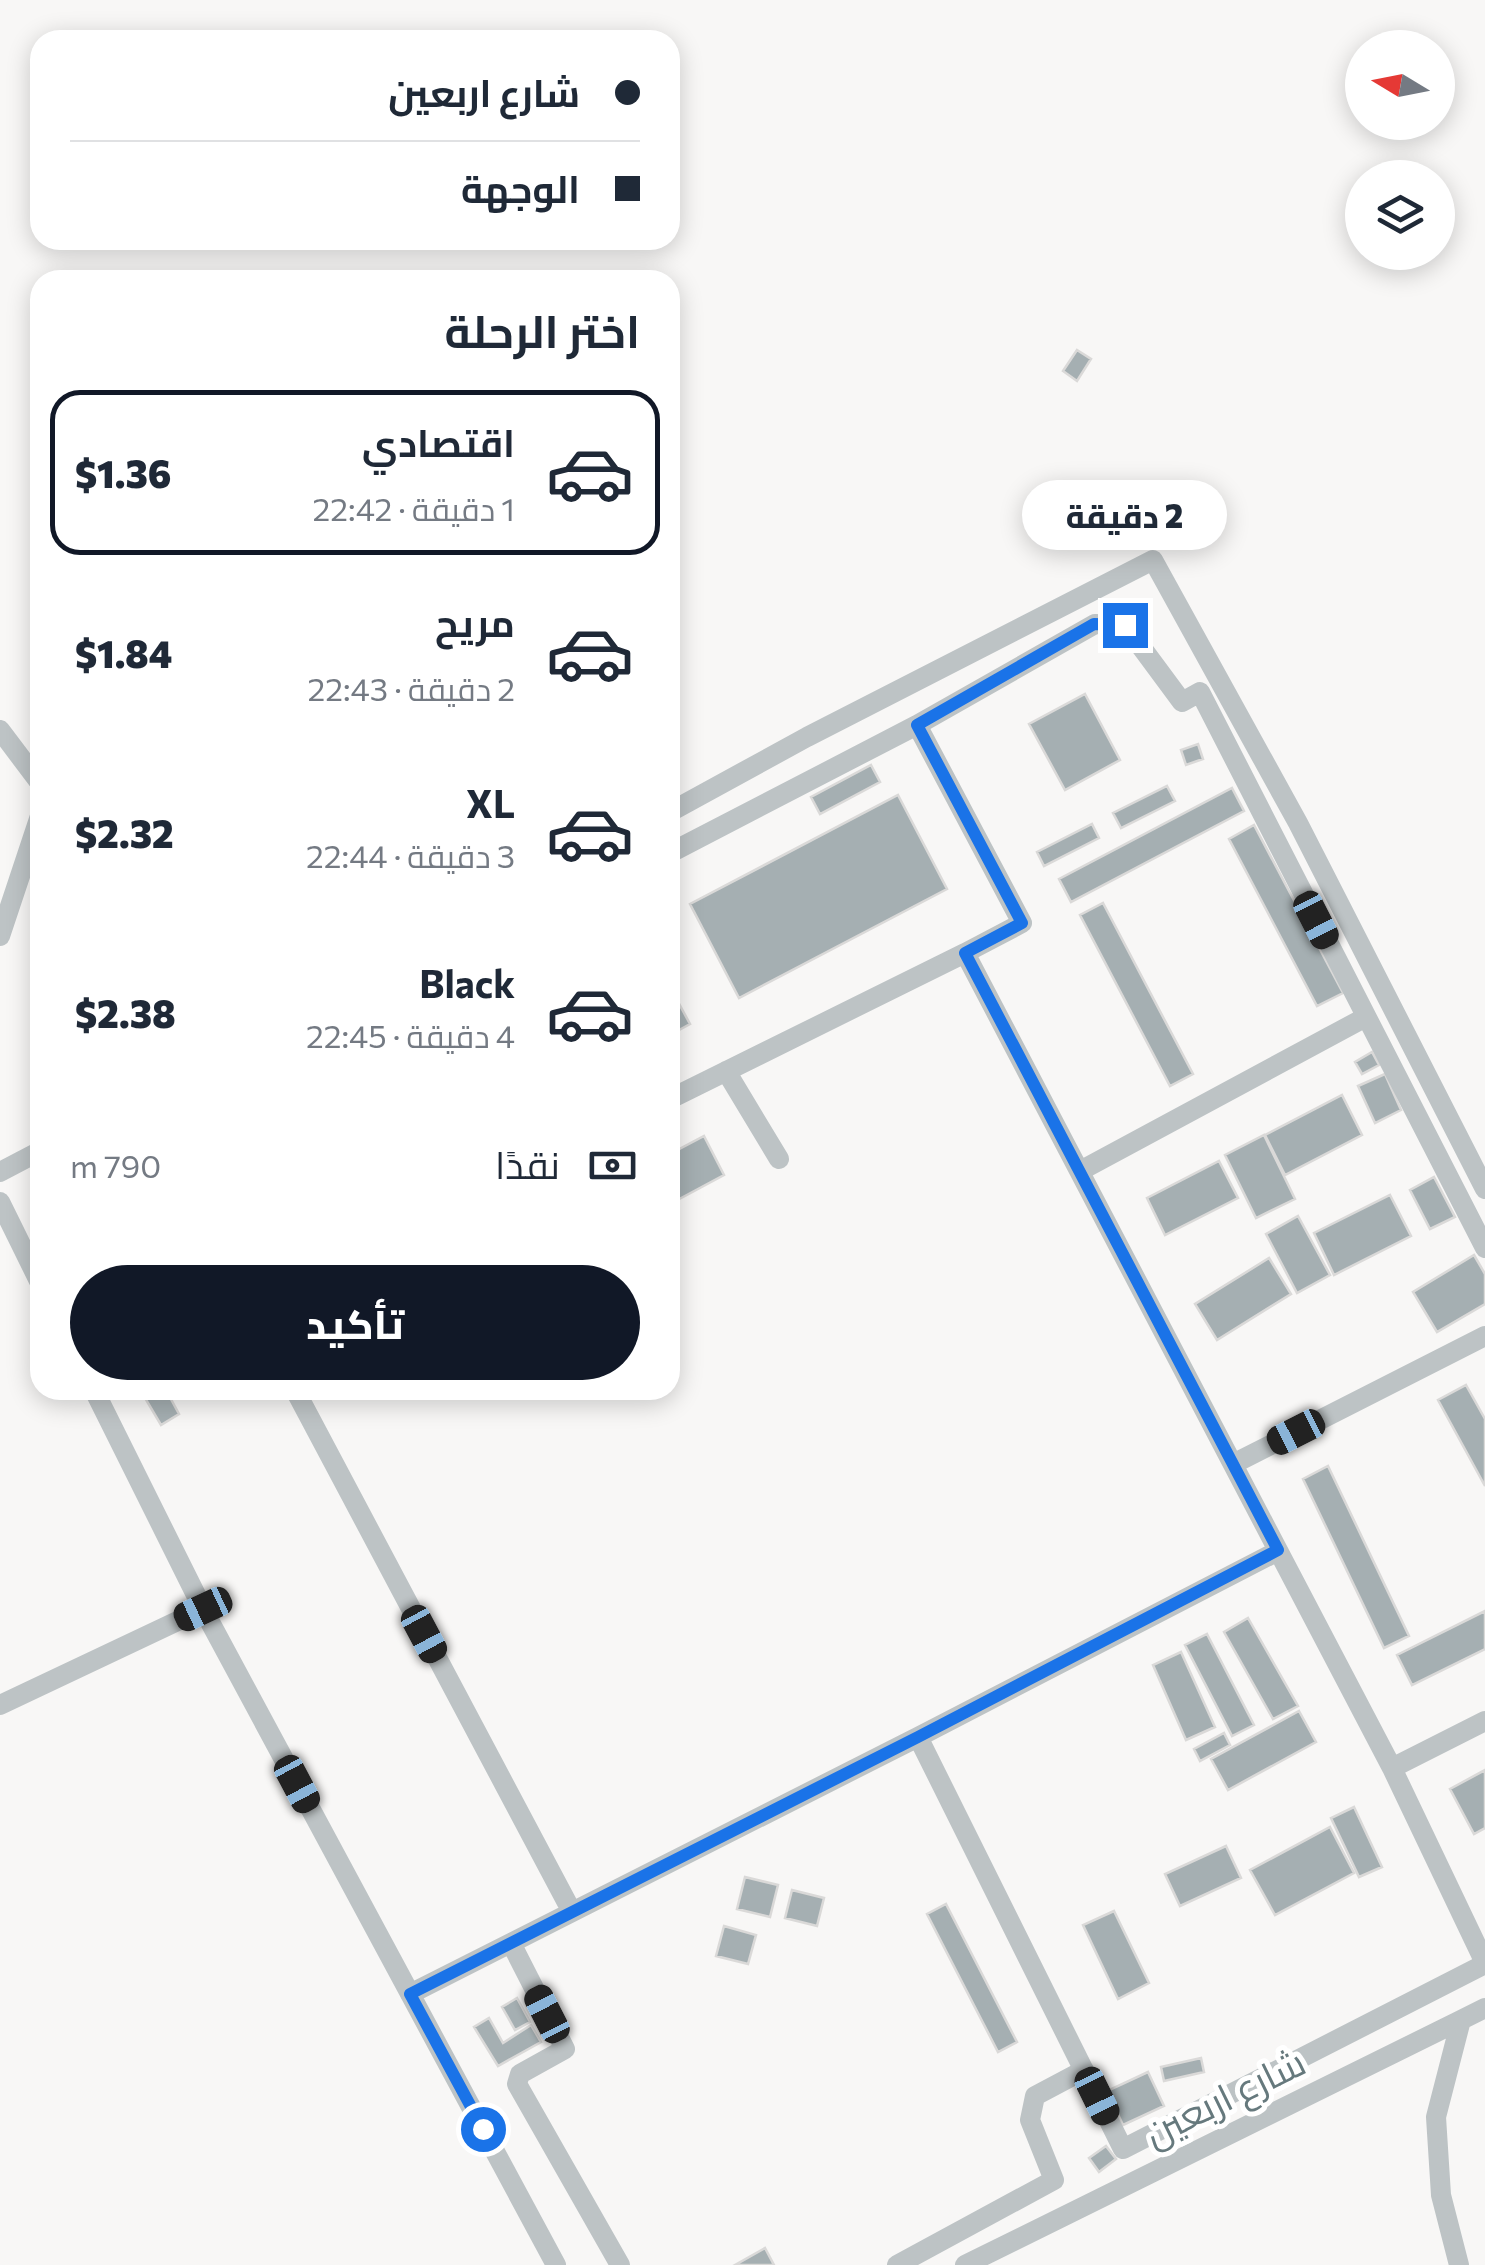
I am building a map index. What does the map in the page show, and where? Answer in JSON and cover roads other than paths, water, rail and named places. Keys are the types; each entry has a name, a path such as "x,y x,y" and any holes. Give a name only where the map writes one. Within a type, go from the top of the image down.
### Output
{"street":[{"path":"680,807 1153,560 1298,823 1485,1189"},
{"path":"680,848 917,725 1094,624 1125,625 1182,702 1200,692 1485,1248"},
{"path":"680,1094 1022,923 917,725"},
{"path":"0,730 30,769"},
{"path":"0,936 30,846"},
{"path":"918,1737 1123,2149 1485,1964 1392,1768 965,953"},
{"path":"1080,1171 1366,1017"},
{"path":"726,1070 779,1159"},
{"path":"0,1172 30,1156"},
{"path":"0,1202 30,1262"},
{"path":"1233,1464 1485,1336"},
{"path":"99,1400 203,1609 556,2265"},
{"path":"299,1400 572,1912"},
{"path":"410,1994 1278,1550"},
{"path":"0,1705 203,1609"},
{"path":"1392,1768 1485,1721"},
{"path":"510,1943 565,2049 520,2074 518,2084 620,2265"},
{"name":"شارع اربعين","path":"965,2265 1485,2008"},
{"path":"1459,2265 1441,2194 1436,2117 1461,2020"},
{"path":"896,2265 1054,2180 1030,2120 1035,2096 1084,2070"}]}
